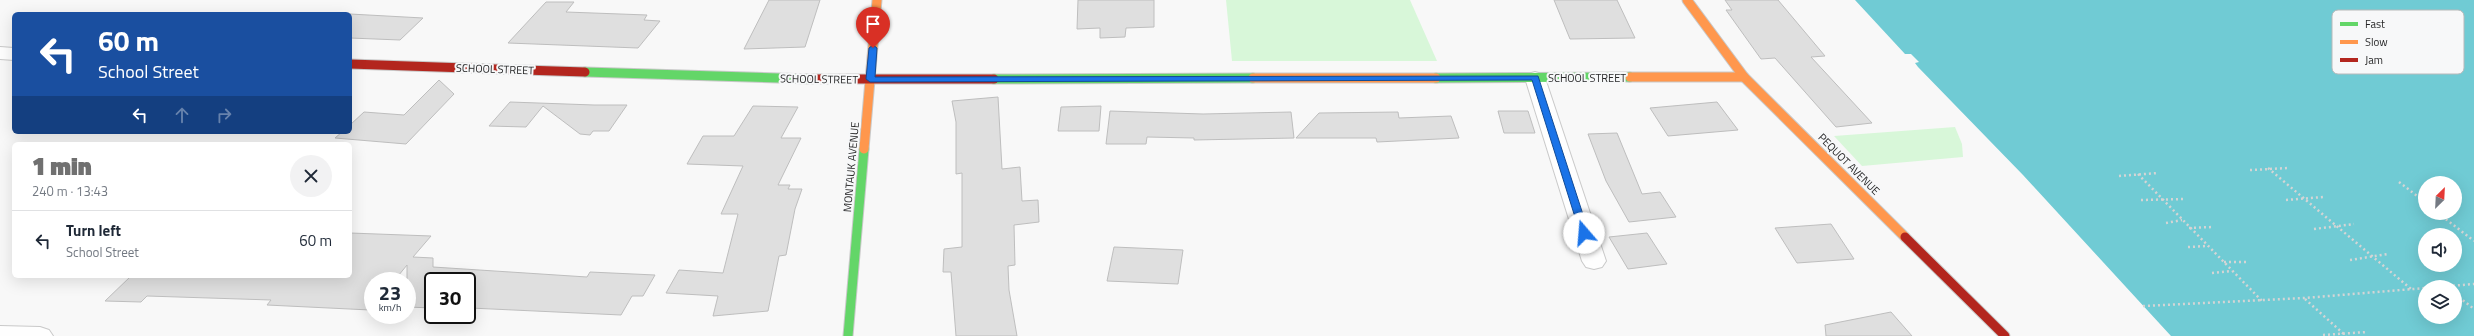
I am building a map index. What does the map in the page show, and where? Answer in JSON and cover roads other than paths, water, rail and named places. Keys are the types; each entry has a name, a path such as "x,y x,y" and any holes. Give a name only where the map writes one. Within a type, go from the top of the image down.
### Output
{"street":[{"name":"MONTAUK AVENUE","path":"848,336 877,0"},
{"name":"PEQUOT AVENUE","path":"1687,0 1744,77 2005,336"},
{"path":"0,53 12,54"},
{"name":"SCHOOL STREET","path":"352,64 870,79 1744,77"},
{"path":"1535,78 1594,261"},
{"path":"0,334 40,336"}],"water":[{"path":"1855,0 2474,0 2474,336 2171,336 2023,175 1915,63 1919,62 1911,54 1905,54"}]}
